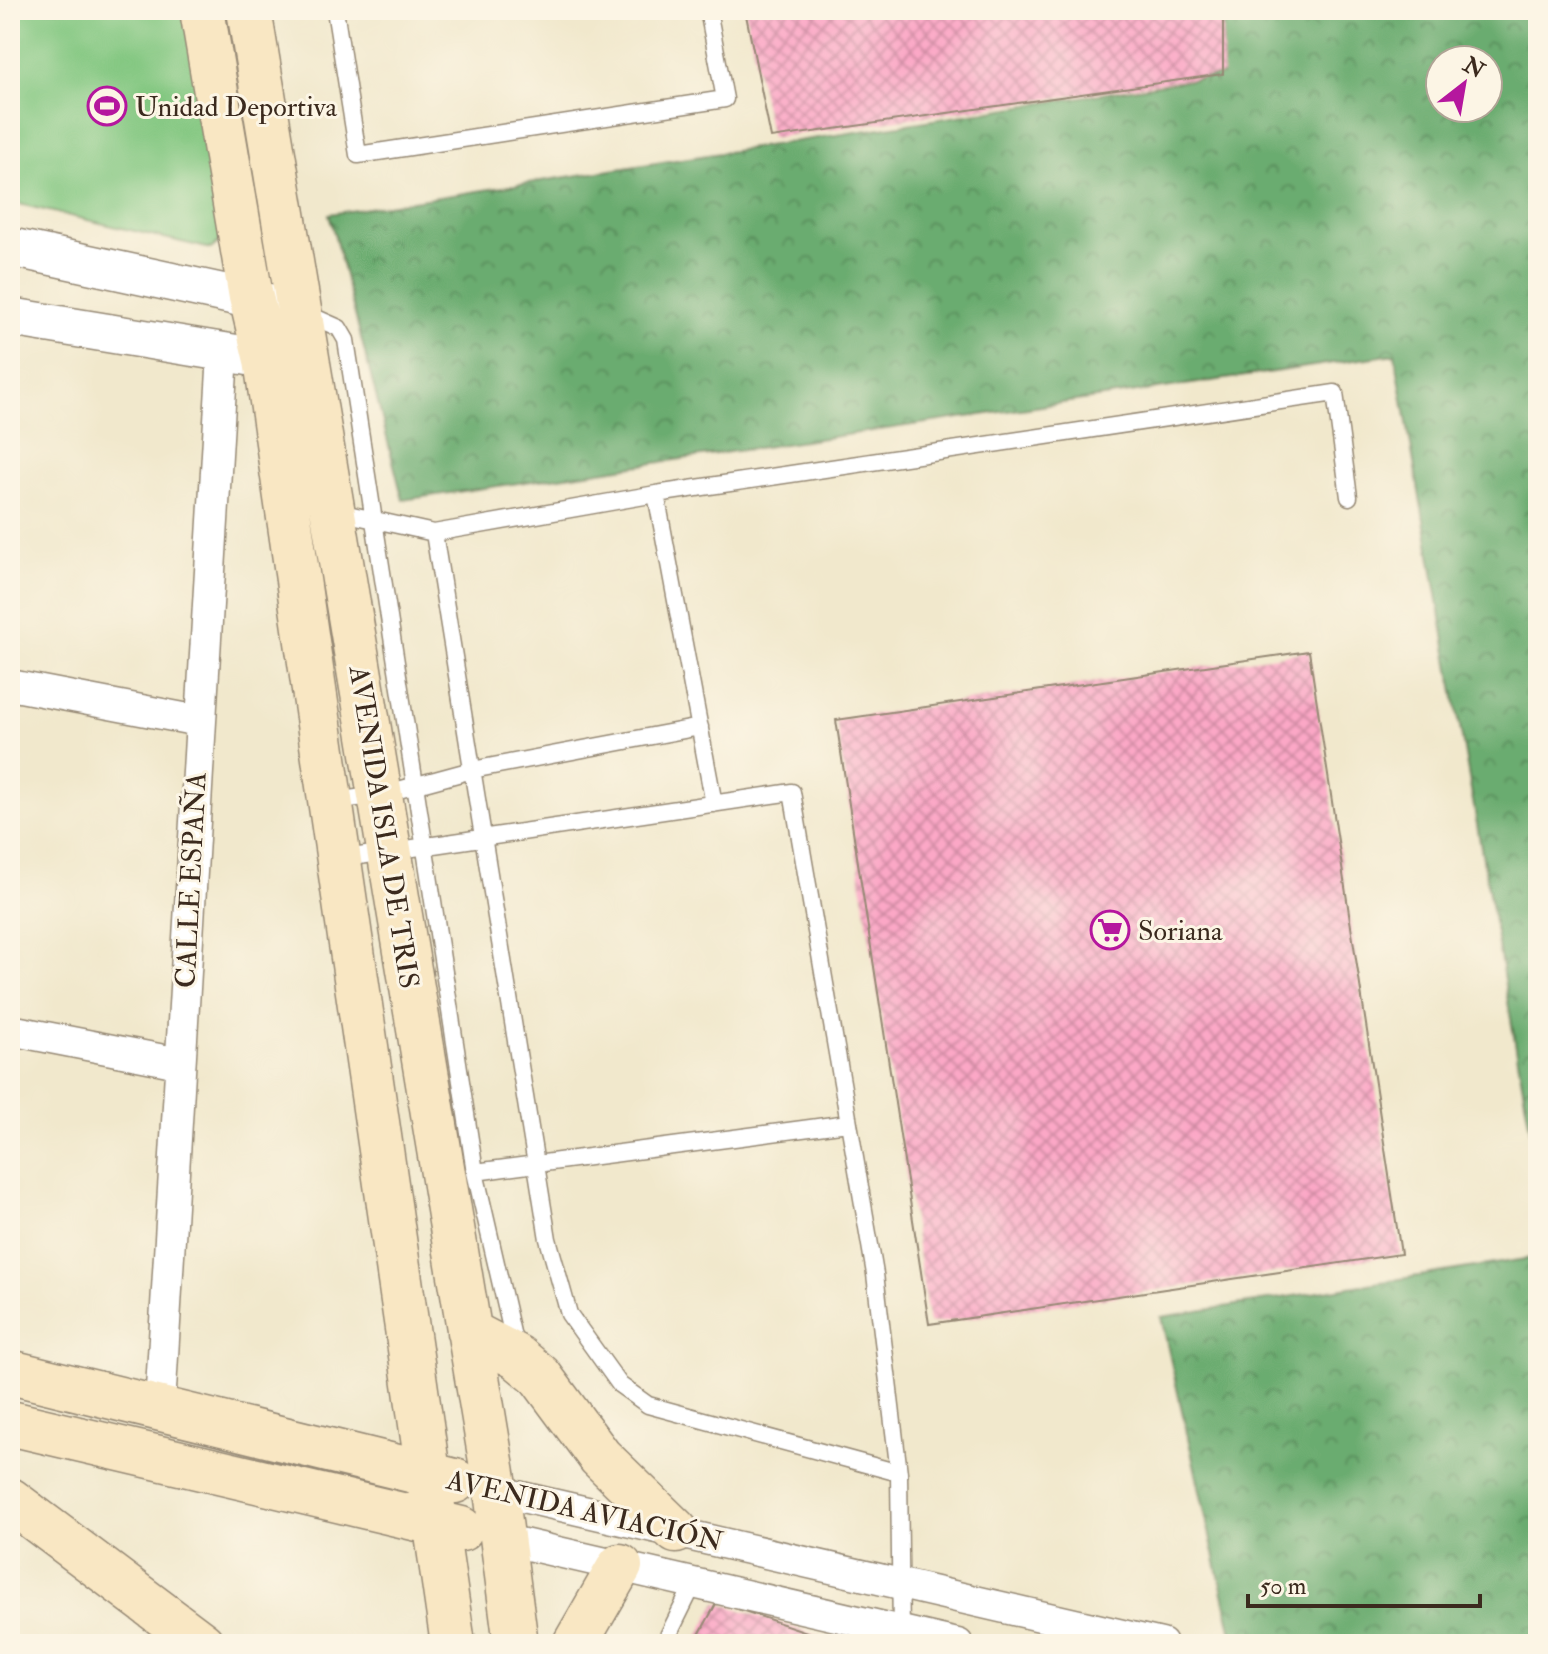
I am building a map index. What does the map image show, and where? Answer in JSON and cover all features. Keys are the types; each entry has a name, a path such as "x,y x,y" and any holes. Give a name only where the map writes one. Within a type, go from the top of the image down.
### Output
{"main road":[{"name":"AVENIDA ISLA DE TRIS","path":"202,10 251,297 287,362 332,510 398,791 443,1076 469,1332 496,1491 516,1644"},
{"name":"AVENIDA ISLA DE TRIS","path":"249,10 300,311 287,362 331,802 453,1644"},
{"path":"469,1332 517,1357 540,1376 600,1457 676,1531"},
{"name":"AVENIDA AVIACIÓN","path":"10,1372 160,1406 496,1491"},
{"name":"AVENIDA AVIACIÓN","path":"10,1423 502,1539"},
{"path":"10,1500 202,1644"},
{"path":"575,1644 620,1566"}],"street":[{"path":"10,247 251,297 300,311"},
{"path":"10,317 287,362"},
{"name":"CALLE ESPAÑA","path":"160,1406 223,354"},
{"path":"10,685 199,721"},
{"path":"10,1030 179,1063"},
{"name":"AVENIDA AVIACIÓN","path":"496,1491 1162,1644"},
{"name":"AVENIDA AVIACIÓN","path":"502,1539 694,1583 901,1638 958,1644"}],"lane":[{"path":"335,10 358,155 725,99 708,10"},
{"path":"300,311 328,321 339,328 346,340 377,522 398,791"},
{"path":"332,510 434,533 656,494 1335,393 1349,497"},
{"path":"656,494 714,804"},
{"path":"434,533 548,1239 569,1314 620,1385 648,1405 899,1473"},
{"path":"331,802 398,791 472,770 700,727"},
{"path":"339,859 792,792 875,1274 899,1473 901,1638"},
{"path":"443,1076 475,1172 517,1357"},
{"path":"475,1172 848,1123"},
{"path":"664,1644 694,1583"}],"green space":[{"name":"Unidad Deportiva","path":"10,10 187,10 226,236 211,249 10,202"},
{"path":"1223,10 1538,10 1538,1174 1395,354 403,500 329,214 1222,75"},
{"path":"1538,1257 1538,1644 1272,1644 1233,1638 1161,1317"}],"building":[{"path":"745,10 1223,10 1223,74 771,138"},
{"name":"Soriana","path":"1309,651 1401,1254 929,1324 836,720"},
{"path":"717,1602 840,1643 840,1644 694,1644"}],"place":[{"name":"Unidad Deportiva","path":"107,106"},
{"name":"Soriana","path":"1110,930"}]}
